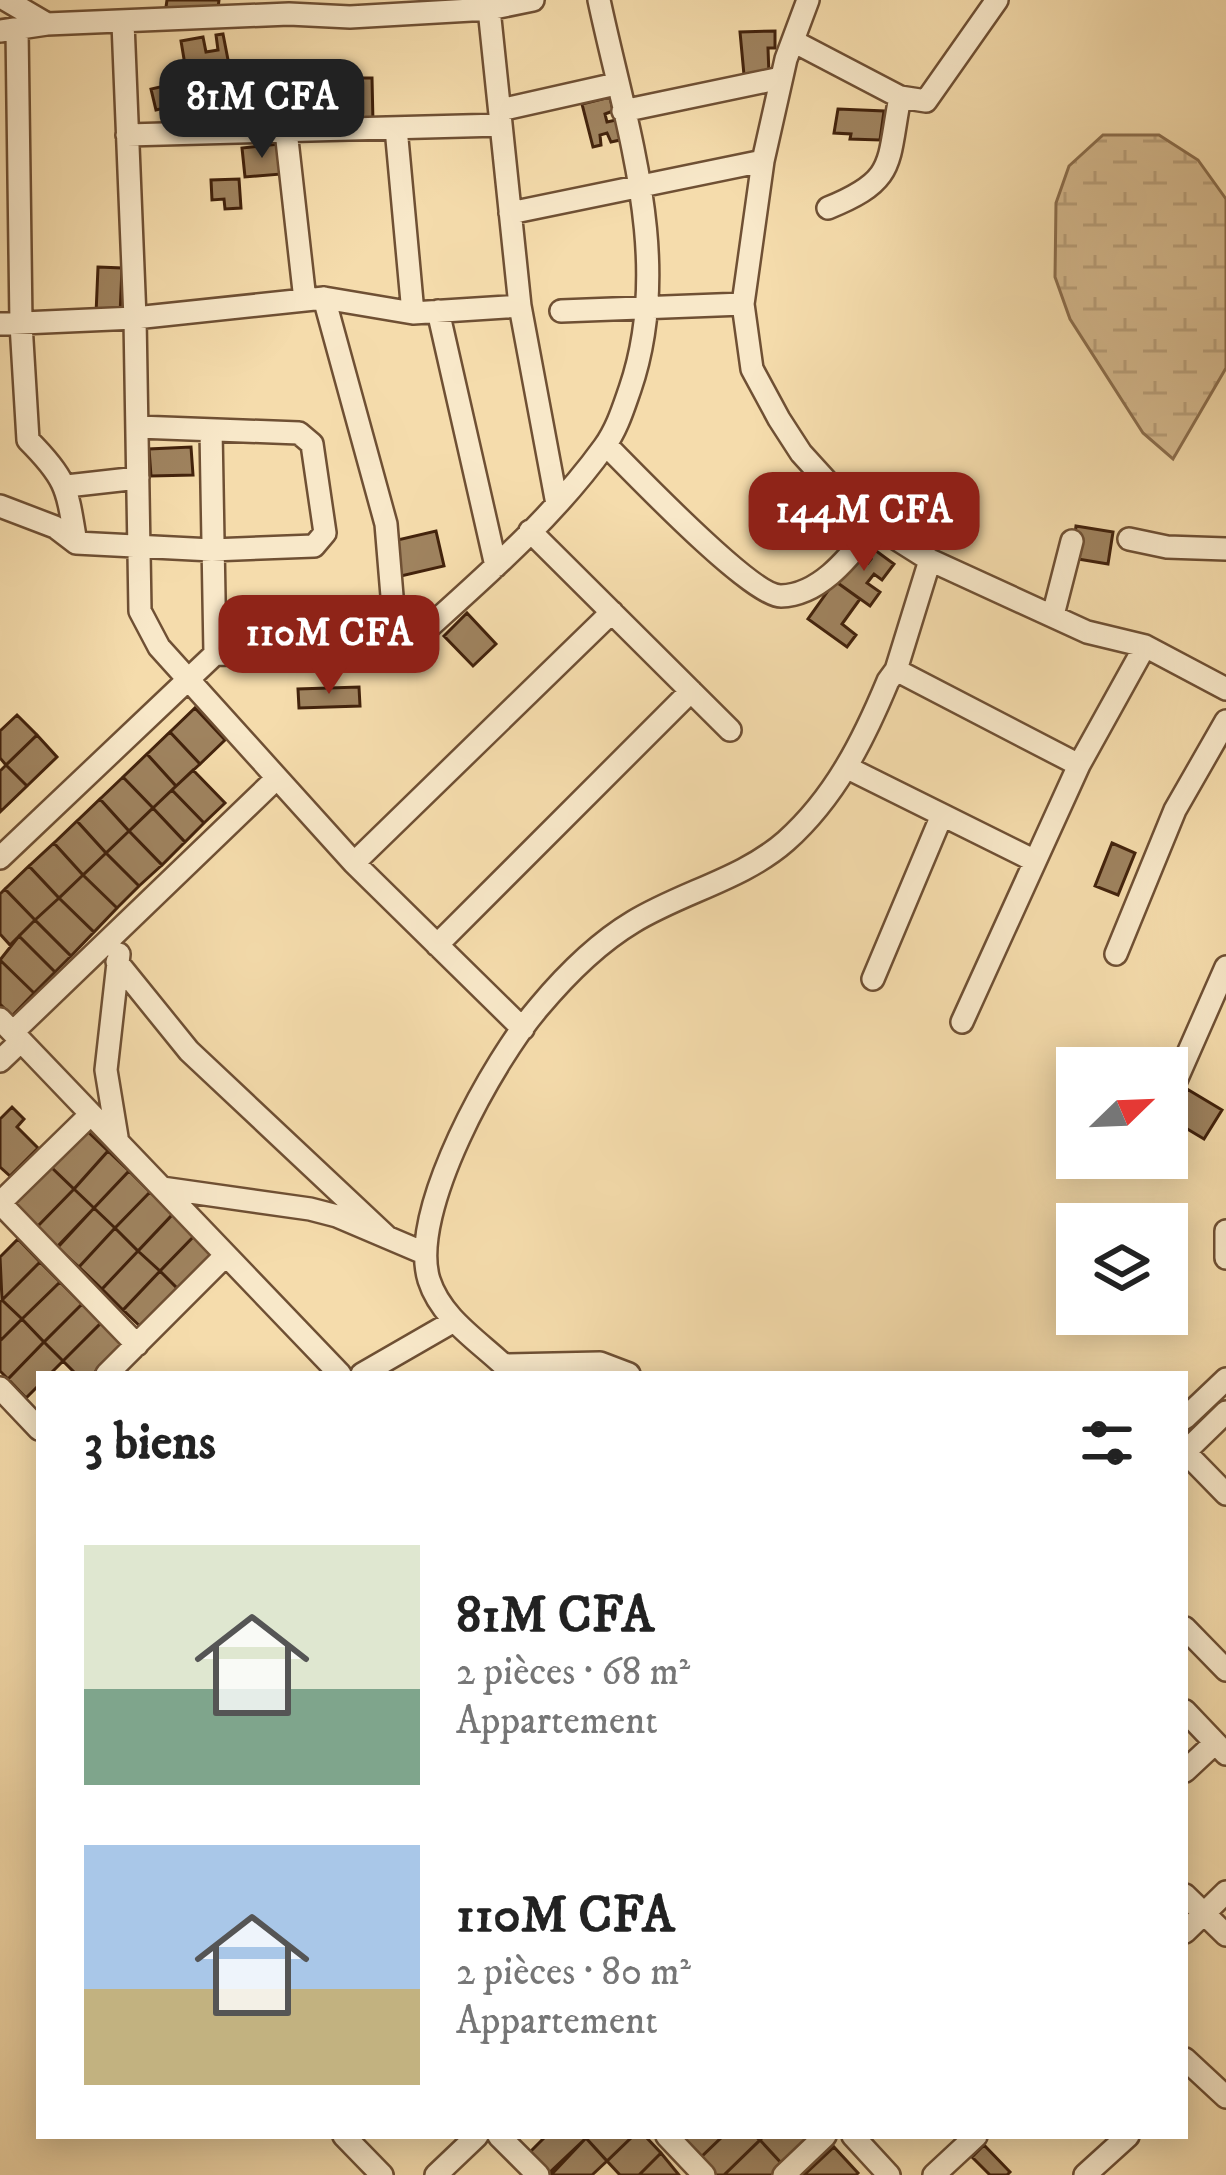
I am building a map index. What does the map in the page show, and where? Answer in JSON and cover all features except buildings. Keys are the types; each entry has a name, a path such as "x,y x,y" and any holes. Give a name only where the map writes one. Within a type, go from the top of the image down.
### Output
{"street":[{"path":"6,0 47,24"},
{"path":"76,23 80,0"},
{"path":"76,543 67,486 28,440 11,324 8,30 47,24 123,23 222,9 489,9 533,0"},
{"path":"2,851 215,654 398,656 496,566 606,446 643,352 650,308 649,244 599,0"},
{"path":"808,0 782,78 763,160 743,304 752,369 778,418 826,482 875,525 931,560 1088,632 1145,646 1226,689"},
{"path":"793,40 900,97 926,100 997,0"},
{"path":"489,9 520,306 557,504"},
{"path":"123,23 140,611 159,647 354,863 523,1029"},
{"path":"623,110 782,78"},
{"path":"128,136 396,128 501,118 616,84"},
{"path":"828,208 866,193 886,170 900,97"},
{"path":"396,128 413,313"},
{"path":"286,131 314,299 386,524 398,656"},
{"path":"510,213 763,160"},
{"path":"11,324 135,318 314,299 413,313 520,306"},
{"path":"561,311 743,304"},
{"path":"438,311 496,566"},
{"path":"0,506 55,527 76,543 212,550 314,546 322,541 326,533 307,436 138,428"},
{"path":"212,430 215,654"},
{"path":"606,446 768,595 787,596 828,577 875,525"},
{"path":"67,486 138,478"},
{"path":"530,531 730,730"},
{"path":"1129,539 1167,547 1226,549"},
{"path":"1053,616 1072,541"},
{"path":"620,1371 600,1364 508,1369 454,1321 436,1298 424,1252 428,1222 450,1160 484,1089 523,1029 562,982 632,922 759,861 811,816 848,768 896,670 931,560"},
{"path":"354,863 612,612"},
{"path":"962,1022 1079,766 1145,646"},
{"path":"896,670 1079,766"},
{"path":"437,945 691,691"},
{"path":"1115,954 1175,810 1226,721"},
{"path":"848,768 1035,861"},
{"path":"0,1061 12,1031 277,778"},
{"path":"873,979 942,814"},
{"path":"118,1142 106,1070 124,924"},
{"path":"117,962 189,1051 387,1237"},
{"path":"1188,1053 1226,967"},
{"path":"12,1031 337,1371"},
{"path":"91,1114 0,1203 137,1345"},
{"path":"163,1188 310,1209 424,1252"},
{"path":"1226,1231 1226,1258"},
{"path":"110,1371 226,1255"},
{"path":"367,1371 454,1321"},
{"path":"1188,1415 1226,1379"},
{"path":"0,1388 36,1426"},
{"path":"1188,1449 1226,1412"},
{"path":"1188,1455 1226,1494"},
{"path":"1188,1631 1226,1670"},
{"path":"1188,1714 1221,1748 1188,1770"},
{"path":"1188,1929 1226,1892"},
{"path":"1188,1898 1226,1935"},
{"path":"1190,2071 1226,2097"},
{"path":"347,2139 382,2175"},
{"path":"436,2175 474,2139"},
{"path":"503,2139 538,2175"},
{"path":"670,2139 704,2175"},
{"path":"784,2175 822,2139"},
{"path":"856,2139 889,2175"},
{"path":"950,2170 974,2139"},
{"path":"1092,2139 1108,2154"},
{"path":"1084,2175 1125,2139"}],"green space":[{"path":"1103,135 1159,135 1198,160 1226,199 1226,368 1173,459 1143,433 1070,319 1055,277 1056,203 1069,166"}]}
